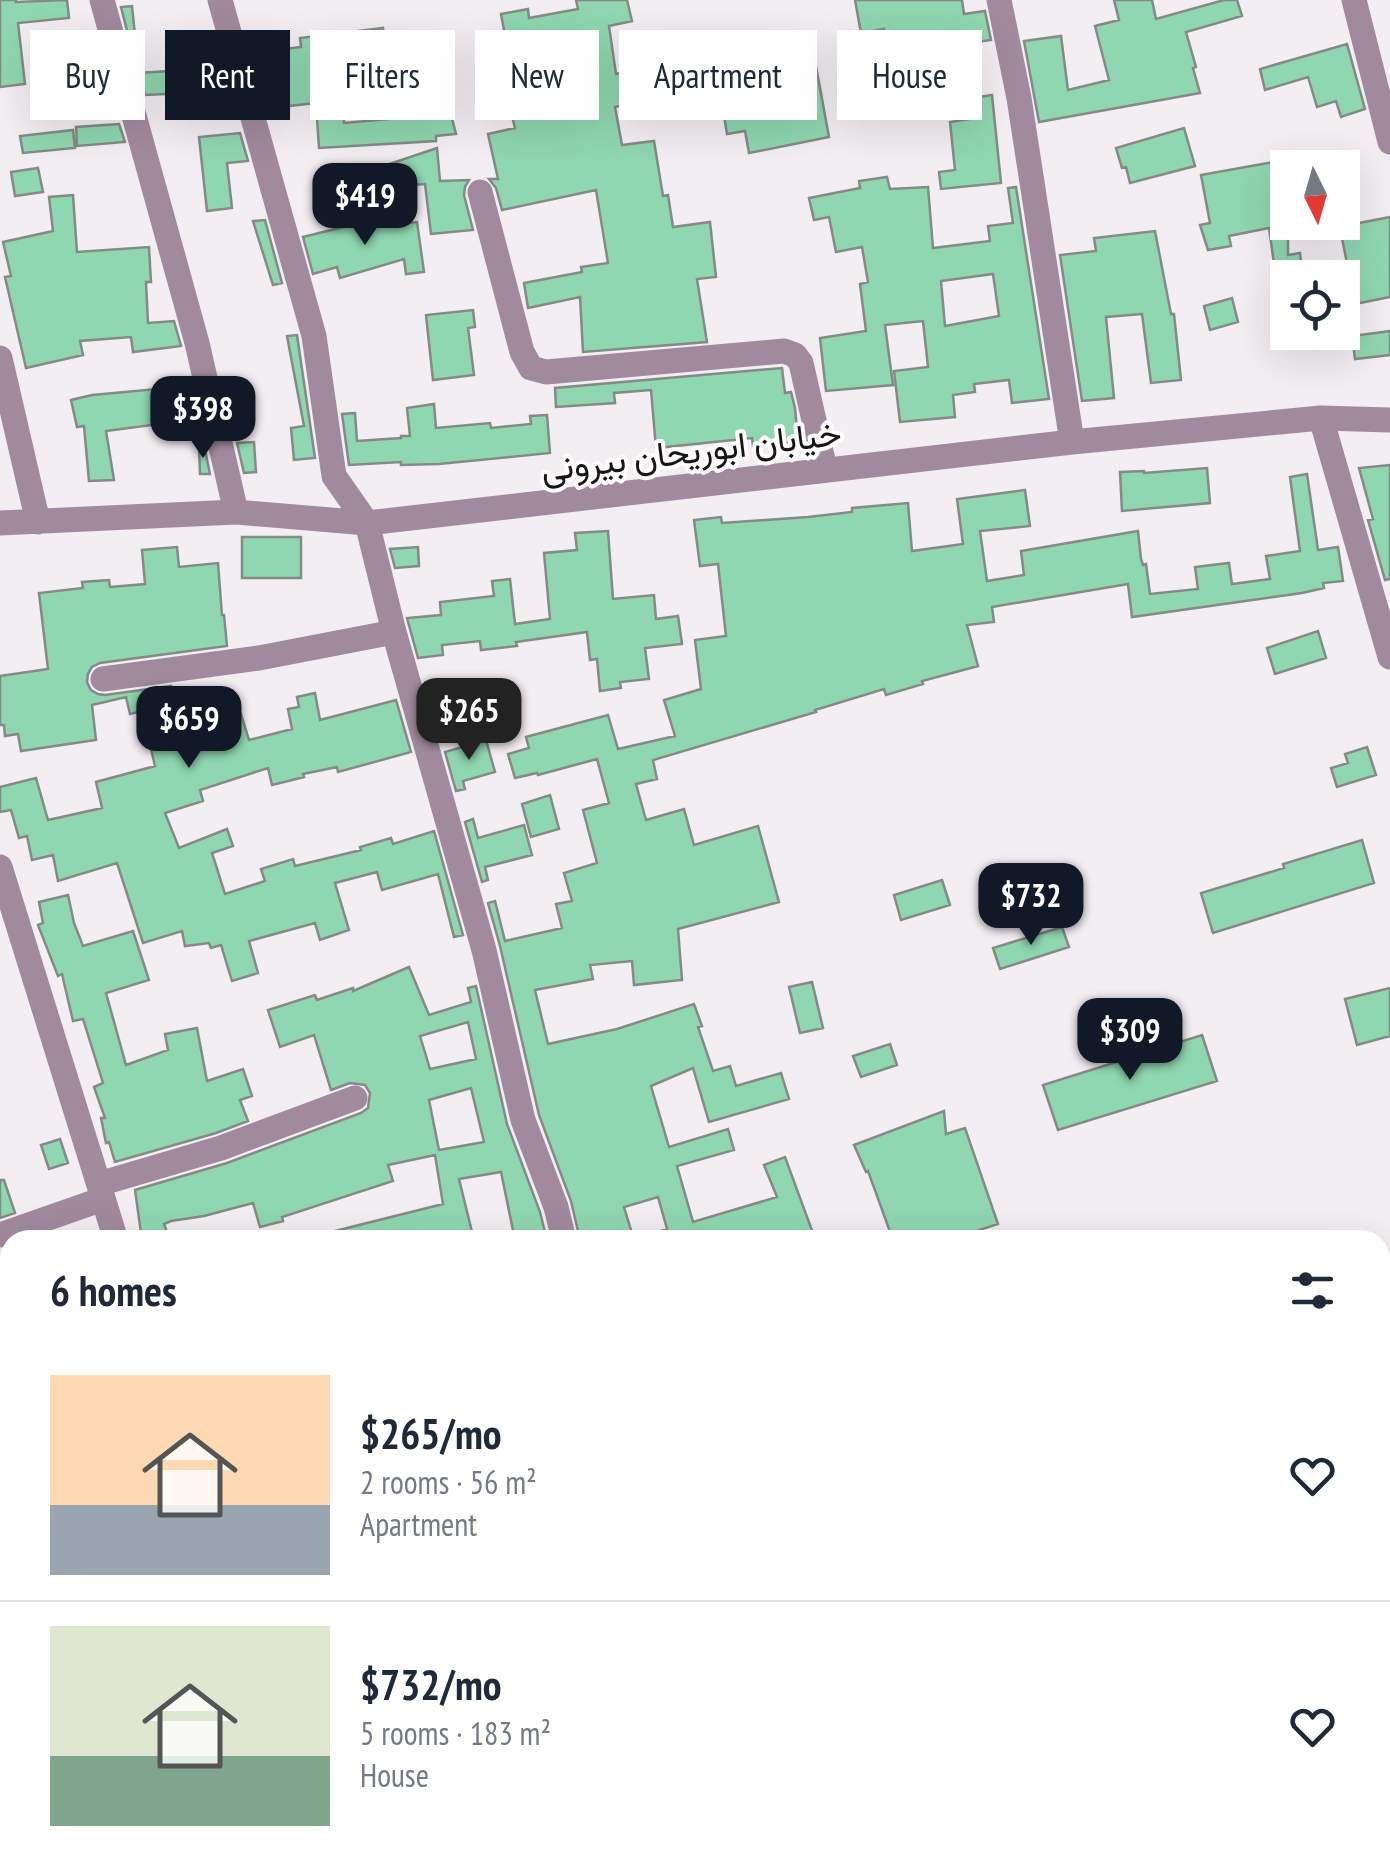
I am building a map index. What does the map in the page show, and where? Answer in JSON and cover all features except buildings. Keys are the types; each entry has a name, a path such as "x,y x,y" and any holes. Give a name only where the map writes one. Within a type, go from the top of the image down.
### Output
{"street":[{"path":"102,0 196,343 236,512"},
{"path":"220,0 314,336 334,476 367,523 484,950 523,1120 562,1230"},
{"path":"999,0 1019,98 1072,442"},
{"path":"1354,0 1387,115 1390,142"},
{"path":"480,192 522,352 532,368 546,372 784,351 795,355 802,364 825,469"},
{"path":"0,358 38,522"},
{"path":"1321,418 1390,657"},
{"name":"خیابان ابوریحان بیرونی","path":"0,523 236,512 367,523 1072,442 1321,418 1390,420"},
{"path":"103,679 259,658 394,632"},
{"path":"0,867 113,1230"},
{"path":"12,1230 101,1192 355,1098"}]}
